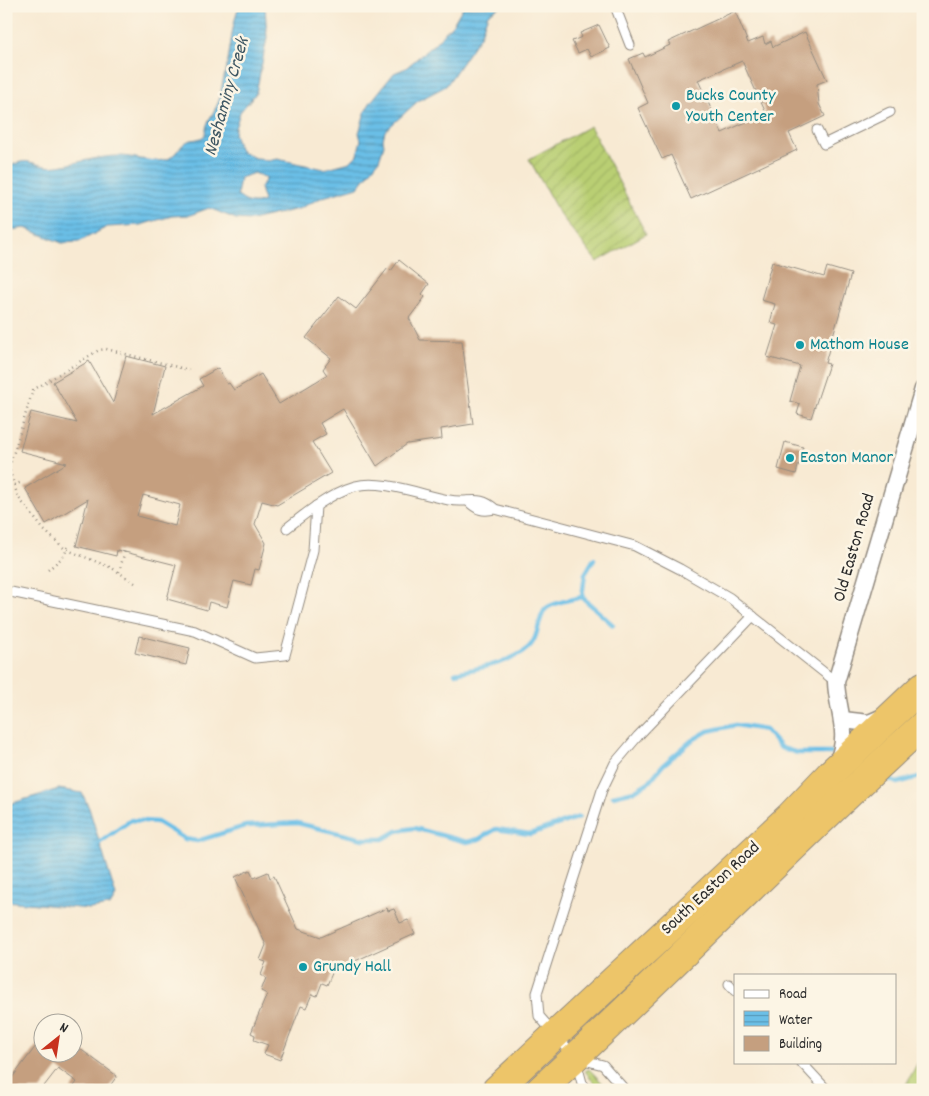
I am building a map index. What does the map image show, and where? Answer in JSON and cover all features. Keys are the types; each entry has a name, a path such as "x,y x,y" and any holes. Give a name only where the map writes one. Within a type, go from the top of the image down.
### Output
{"highway":[{"name":"South Easton Road","path":"496,1090 789,817 831,773 923,686"},
{"name":"South Easton Road","path":"540,1090 923,725"}],"street":[{"name":"Old Easton Road","path":"831,773 843,743 843,720 837,703 836,682 923,389"},
{"path":"843,720 869,723 902,706"}],"lane":[{"path":"615,6 630,45"},
{"path":"817,130 824,144 890,112"},
{"path":"287,528 316,506 355,486 376,484 451,501 468,501 476,509 486,512 495,509 636,546 730,598 836,682"},
{"path":"6,591 195,632 255,658 285,655 313,550 316,506"},
{"path":"588,1090 582,1083 575,1057 539,1016 537,993 602,790 615,763 638,736 754,616"},
{"path":"575,1057 603,1065 625,1090"},
{"path":"803,1064 827,1090"}],"path":[{"path":"135,583 119,572 68,550 44,530 18,497 9,468 35,388 106,348 190,370"},
{"path":"28,406 33,408"},
{"path":"13,485 22,482"},
{"path":"48,570 68,550 69,544"},
{"path":"119,572 125,552"}],"green space":[{"path":"590,126 646,234 597,262 559,213 529,159"},
{"path":"923,1053 923,1090 903,1090"},
{"path":"589,1069 609,1090 600,1090 585,1071"}],"water":[{"name":"Neshaminy Creek","path":"239,6 265,6 267,38 256,93 240,112 235,128 234,134 240,151 255,158 268,161 277,159 324,169 350,162 357,155 361,140 359,133 365,112 370,103 394,73 406,68 434,44 453,24 463,7 500,6 488,14 480,36 446,86 418,101 385,131 384,145 379,160 358,187 323,197 298,209 251,220 236,219 209,208 190,215 172,216 140,225 107,227 79,242 62,243 25,228 6,231 6,166 20,162 45,166 66,165 103,157 119,156 153,161 165,160 171,157 187,141 201,138 205,135 208,122 220,98","holes":["254,173 267,178 260,188 264,201 257,203 249,202 237,195 240,178"]},
{"path":"59,789 82,793 89,808 116,896 110,906 89,909 6,901 6,805"}],"building":[{"name":"Bucks County Youth Center","path":"735,11 748,43 763,37 765,44 771,41 773,47 805,32 827,80 817,84 819,104 825,116 789,133 797,150 691,199 671,155 662,159 638,108 648,103 629,59 643,53 645,57 670,45 668,42","holes":["742,61 766,113 722,133 698,80"]},
{"path":"599,25 610,48 591,57 587,49 578,53 572,41 582,37 580,33"},
{"path":"399,260 429,284 422,294 425,297 409,318 420,340 462,341 473,424 441,429 442,439 407,444 377,466 343,409 320,423 326,434 312,442 331,473 277,505 262,501 255,524 266,543 259,570 255,569 251,585 234,581 227,607 209,602 207,610 167,599 176,565 117,550 116,556 76,546 88,499 46,524 25,488 67,463 20,451 31,412 77,423 53,382 89,361 113,403 126,356 165,366 153,414 203,386 199,379 218,368 227,384 229,383 234,390 261,374 279,404 327,375 323,369 331,358 306,338 339,296 356,309 388,268 391,271","holes":["143,495 180,505 175,526 137,516"]},
{"name":"Mathom House","path":"772,262 824,277 827,267 851,274 825,363 829,364 811,418 797,414 800,404 790,401 800,366 767,357 777,325 770,323 775,304 761,300"},
{"name":"Easton Manor","path":"785,442 803,447 796,474 778,469"},
{"path":"139,636 190,648 186,665 135,653"},
{"name":"Grundy Hall","path":"250,870 254,878 268,872 270,878 274,876 298,929 321,937 387,908 388,911 394,909 400,923 408,920 415,934 333,971 327,985 322,983 317,996 312,994 306,1008 301,1006 280,1060 264,1054 268,1045 254,1040 255,1035 251,1033 267,994 261,991 266,978 261,975 266,962 260,960 266,945 235,877"},
{"path":"82,1050 117,1076 107,1090 71,1090 77,1082 58,1068 41,1090 6,1090 6,1086 32,1051 32,1064 82,1064"}],"waterway":[{"path":"594,559 585,574 582,597 613,625"},
{"path":"455,673 493,665 512,658 532,644 542,614 548,607 556,603 582,597"},
{"path":"613,796 634,791 649,782 663,765 691,741 708,731 736,725 765,730 781,748 798,753 831,753"},
{"path":"883,777 897,783 923,776"},
{"path":"95,846 131,820 157,822 185,839 197,841 246,826 297,823 363,839 383,839 397,831 414,828 467,842 479,839 496,829 530,834 579,817"}],"place":[{"name":"Bucks County Youth Center","path":"676,106"},
{"name":"Mathom House","path":"800,345"},
{"name":"Easton Manor","path":"790,458"},
{"name":"Grundy Hall","path":"303,967"}]}
